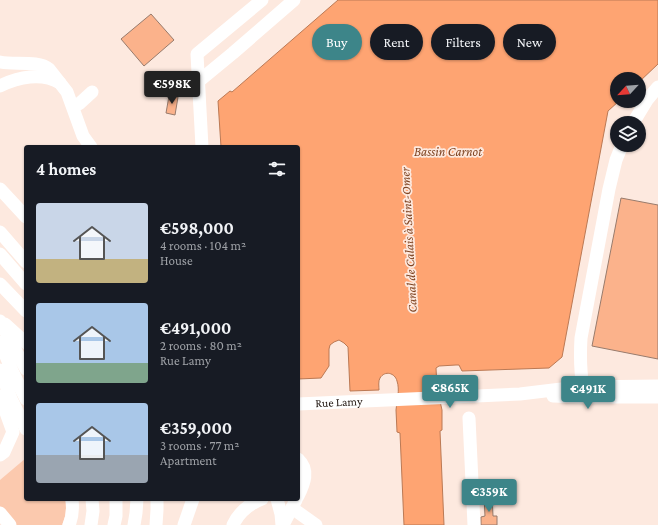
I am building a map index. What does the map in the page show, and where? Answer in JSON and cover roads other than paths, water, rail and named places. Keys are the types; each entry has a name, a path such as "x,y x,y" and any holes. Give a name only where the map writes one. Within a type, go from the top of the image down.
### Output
{"street":[{"path":"202,145 197,54 262,0"},
{"path":"199,81 234,53 294,0"},
{"path":"0,62 44,66 52,72 68,95 83,136 90,145"},
{"path":"0,86 7,82 22,78 41,76 52,79 63,86"},
{"path":"637,116 647,100 658,87"},
{"path":"73,107 92,92"},
{"path":"583,387 580,367 581,338 609,188 619,152"},
{"path":"0,182 11,200"},
{"path":"0,189 24,216"},
{"path":"0,232 24,260"},
{"path":"0,254 24,282"},
{"path":"2,286 24,309"},
{"path":"2,286 24,315"},
{"path":"0,320 24,341"},
{"path":"0,320 24,365"},
{"path":"0,342 24,395"},
{"path":"0,370 12,401 24,425"},
{"path":"520,394 583,387 658,386"},
{"path":"520,394 581,397 658,397"},
{"name":"Rue Lamy","path":"300,404 520,394"},
{"path":"0,396 13,432 1,453"},
{"path":"469,418 474,525"},
{"path":"300,461 306,471 300,490"},
{"path":"300,499 316,525"},
{"path":"69,525 73,510 72,501"},
{"path":"91,525 93,511 92,501"},
{"path":"134,525 137,501"},
{"path":"156,524 157,501"},
{"path":"184,525 192,501"},
{"path":"233,525 242,511 258,501"},
{"path":"278,501 282,525"},
{"path":"282,525 295,501"},
{"path":"114,525 116,503"},
{"path":"0,513 10,525"}],"water":[{"name":"Bassin Carnot","path":"338,0 658,0 658,64 646,75 646,72 610,72 610,108 611,108 608,111 562,357 549,368 462,371 459,365 456,365 439,366 436,368 437,388 442,410 442,430 440,431 444,525 404,525 400,433 397,432 396,415 398,388 396,378 392,374 387,373 380,378 379,390 350,391 348,347 339,340 330,345 329,366 321,378 300,379 300,145 221,145 218,101 230,91 232,92"}],"water label":[{"name":"Canal de Calais à Saint-Omer","path":"408,240"}]}
